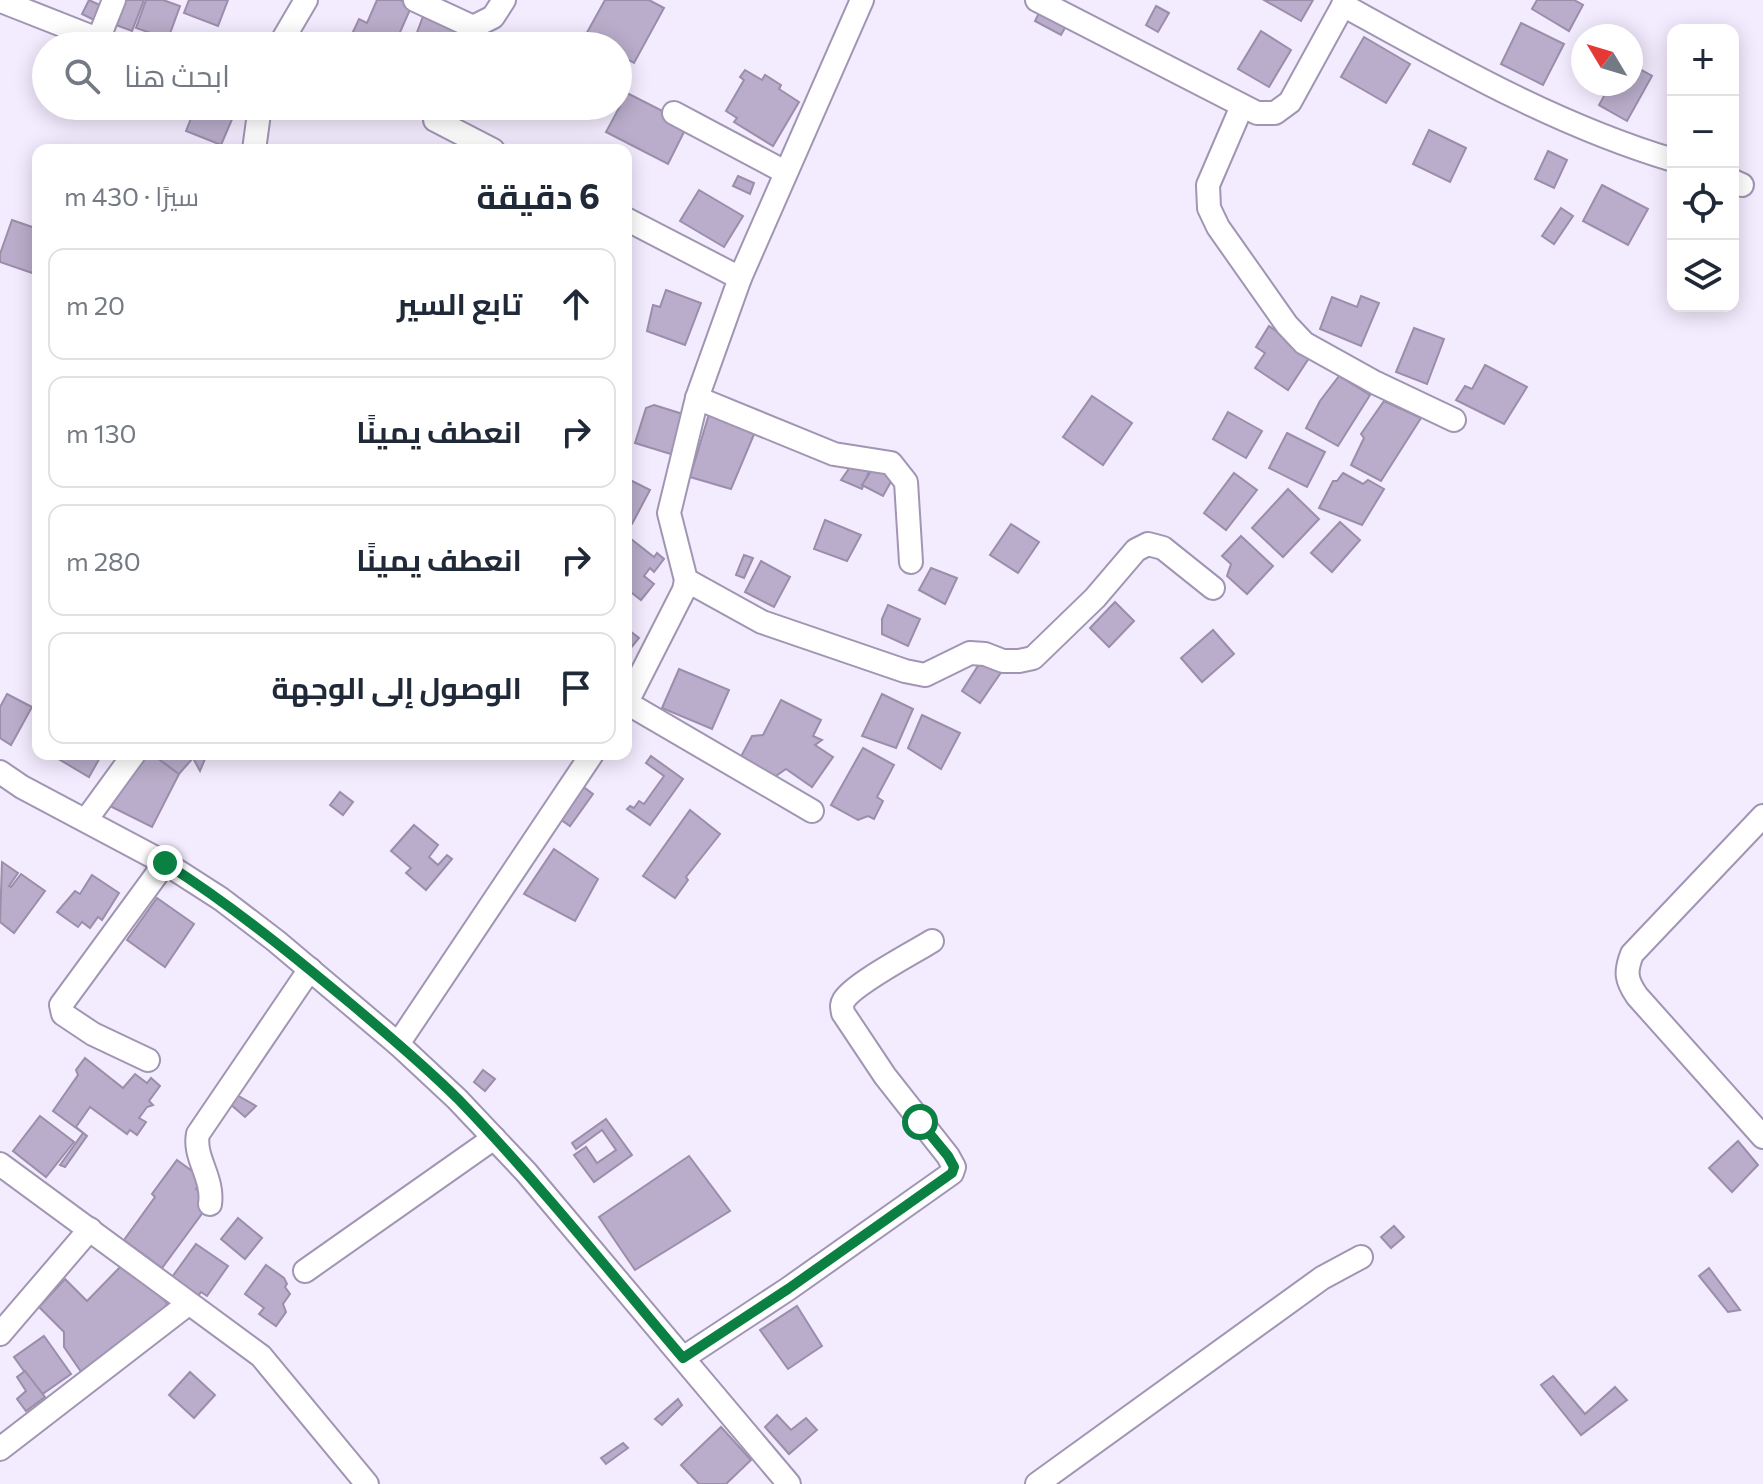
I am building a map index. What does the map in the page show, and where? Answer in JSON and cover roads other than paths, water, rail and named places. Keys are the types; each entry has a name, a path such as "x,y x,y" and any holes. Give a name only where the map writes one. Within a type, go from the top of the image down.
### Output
{"street":[{"path":"100,32 114,0"},
{"path":"287,32 306,0"},
{"path":"415,0 473,27 493,17 504,0"},
{"path":"632,692 679,604 686,580 669,513 697,398 740,278 862,0"},
{"path":"1037,0 1257,113 1275,113 1290,102 1344,3 1455,67 1566,122 1617,143 1667,158"},
{"path":"1,1 80,32"},
{"path":"1242,106 1208,185 1209,208 1226,238 1287,325 1304,343 1376,383 1454,420"},
{"path":"674,113 785,172"},
{"path":"255,144 258,120"},
{"path":"435,120 481,144"},
{"path":"632,222 740,278"},
{"path":"697,398 834,454 891,463 906,482 911,562"},
{"path":"686,580 762,622 925,675 970,653 985,654 1003,661 1033,658 1095,598 1136,550 1148,544 1163,548 1213,588"},
{"path":"632,706 812,811"},
{"path":"86,820 130,760"},
{"path":"398,1044 588,760"},
{"path":"0,772 22,787 165,863 221,899 398,1044 457,1099 526,1172 789,1484"},
{"path":"1763,816 1632,954 1627,968 1627,981 1637,996 1763,1137"},
{"path":"148,1060 93,1034 63,1014 61,1005 165,863"},
{"path":"683,1358 788,1289 952,1173 954,1167 948,1156 885,1076 842,1007 844,1000 855,990 932,941"},
{"path":"210,1204 212,1190 196,1145 198,1134 310,969"},
{"path":"305,1271 494,1138"},
{"path":"0,1164 261,1356 367,1484"},
{"path":"0,1334 90,1229"},
{"path":"1037,1484 1322,1278 1361,1257"},
{"path":"0,1449 188,1304"}]}
